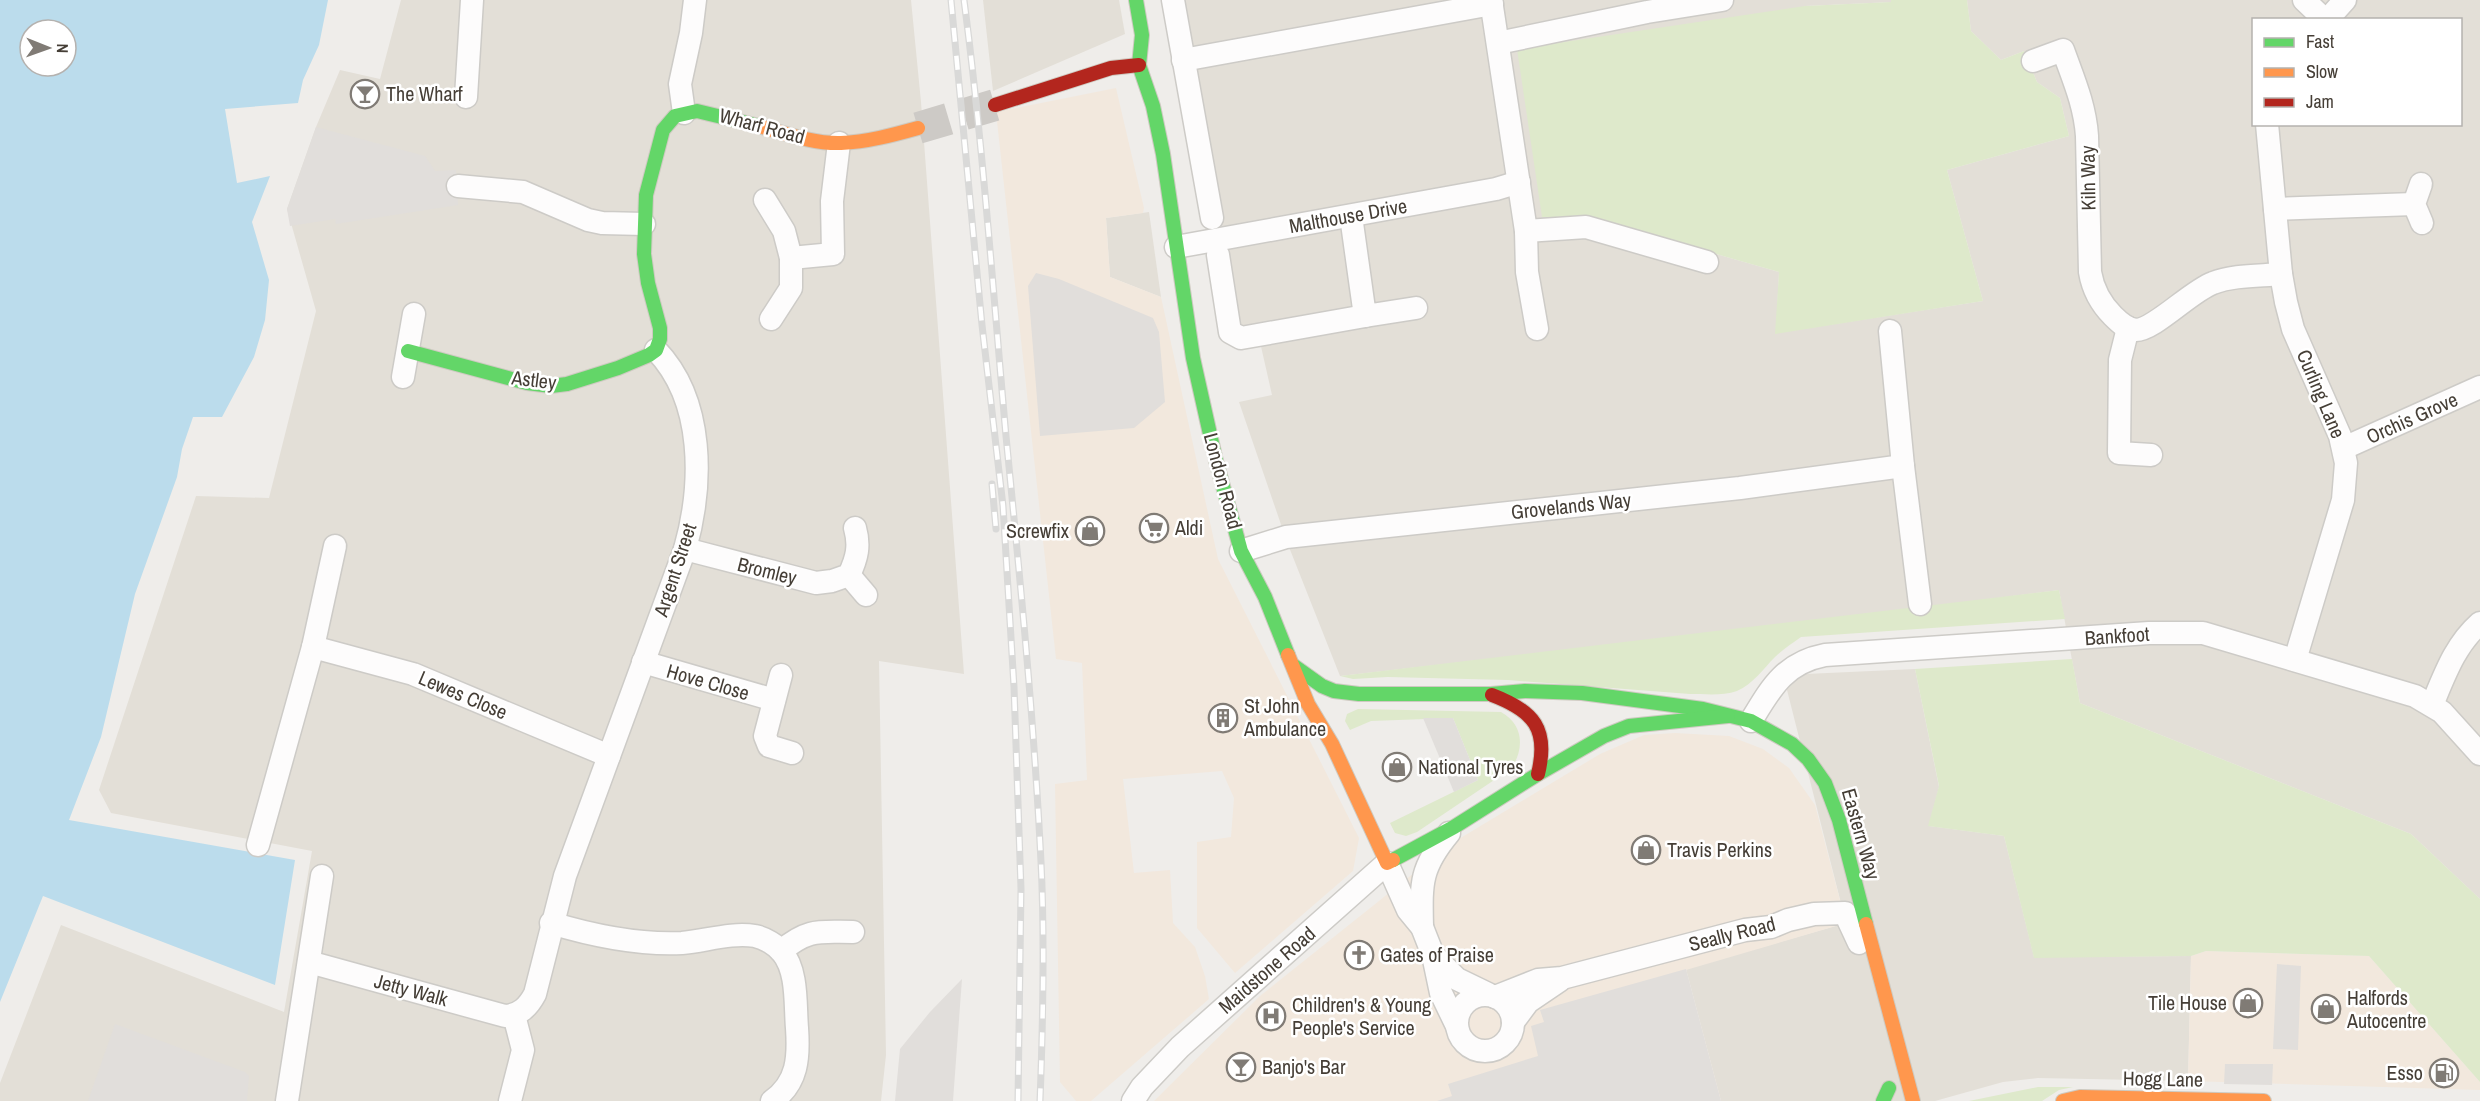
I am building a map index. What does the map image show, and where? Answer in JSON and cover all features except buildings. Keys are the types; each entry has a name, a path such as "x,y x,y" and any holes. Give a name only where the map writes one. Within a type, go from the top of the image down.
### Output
{"street":[{"path":"466,97 472,0"},
{"path":"656,350 660,339 660,328 648,283 644,254 644,224 650,173 663,130 675,116 684,113 680,84 691,33 694,0"},
{"name":"London Road","path":"1136,0 1142,35 1139,65 1153,106 1163,154 1193,358 1216,461 1241,551 1265,597 1308,704 1332,744 1408,910 1422,927 1433,955 1441,993 1456,1024"},
{"path":"1173,0 1212,218"},
{"path":"1497,43 1647,12 1722,0"},
{"path":"2304,0 2324,18"},
{"path":"2328,18 2345,0"},
{"path":"1183,60 1491,2 1526,231 1527,272 1537,328"},
{"name":"Kiln Way","path":"2033,61 2063,50 2081,99 2087,136 2090,272 2093,288 2111,314 2128,328"},
{"path":"996,105 1112,68 1139,65"},
{"name":"Wharf Road","path":"684,113 697,111 712,113 791,135 840,143 884,137 918,128"},
{"name":"Curling Lane","path":"2267,126 2281,274 2293,329 2344,448 2347,476 2343,500 2295,660"},
{"path":"792,258 833,254 832,201 840,143"},
{"name":"Malthouse Drive","path":"1176,247 1496,189 1519,182"},
{"path":"458,186 523,192 588,220 602,223 644,224"},
{"path":"765,200 784,231 792,258 791,288 771,319"},
{"path":"2275,209 2419,204"},
{"path":"1350,216 1365,316"},
{"path":"1526,231 1586,227 1707,262"},
{"path":"1218,255 1230,332 1241,338 1416,308"},
{"path":"2151,454 2119,453 2120,360 2128,328 2137,330 2149,327 2187,297 2215,282 2281,274"},
{"path":"402,377 414,314"},
{"path":"1890,331 1903,466 1920,604"},
{"name":"Astley","path":"408,351 528,383 551,386 567,384 618,368 656,350"},
{"name":"Argent Street","path":"514,1015 529,1005 535,994 551,923 565,876 685,549 696,497 695,447 689,412 681,387 673,370 656,350"},
{"name":"Orchis Grove","path":"2344,448 2480,387"},
{"name":"Grovelands Way","path":"1241,551 1286,537 1728,489 1903,466"},
{"path":"855,528 858,541 857,557 849,575 866,595"},
{"path":"258,846 313,647 335,546"},
{"name":"Bromley","path":"685,549 816,583 849,575"},
{"path":"2432,705 2451,658 2469,633 2480,623"},
{"name":"Bankfoot","path":"1751,721 1772,687 1788,669 1808,658 2178,632 2203,633 2398,689 2432,705 2452,721 2480,754"},
{"name":"Lewes Close","path":"313,647 413,674 609,756"},
{"name":"Hove Close","path":"643,662 774,700"},
{"name":"Eastern Way","path":"1294,666 1322,686 1334,691 1359,694 1491,694 1525,691 1594,694 1703,709 1751,721 1792,744 1808,759 1826,783 1839,820 1912,1101"},
{"name":"Hove Close","path":"781,675 765,736 769,746 792,753"},
{"name":"Eastern Way","path":"1335,703 1341,698 1359,694"},
{"name":"Eastern Way","path":"1491,694 1511,701 1526,711 1537,724 1544,748 1538,774"},
{"name":"Eastern Way","path":"1387,863 1454,827 1594,741 1629,726 1728,716"},
{"path":"1329,718 1332,744"},
{"name":"London Road","path":"1422,927 1421,890 1426,868 1432,854 1454,827"},
{"name":"Maidstone Road","path":"1133,1101 1150,1078 1180,1047 1387,863"},
{"path":"287,1101 322,876"},
{"name":"Seally Road","path":"1491,996 1538,980 1562,978 1745,930 1771,927 1814,914 1845,913 1861,948 1876,962"},
{"path":"551,923 639,943 691,942 754,936 765,939 781,951 788,961 792,974 798,1047 797,1064 788,1087 772,1101"},
{"path":"781,951 798,937 814,932 853,932"},
{"name":"London Road","path":"1433,955 1457,979 1491,996"},
{"name":"Jetty Walk","path":"309,962 494,1014 514,1015"},
{"name":"Seally Road","path":"1513,1022 1528,1002 1562,978"},
{"path":"1491,996 1508,1007 1513,1022 1509,1038 1497,1048 1489,1051 1471,1048 1464,1042 1456,1024 1462,1006 1469,999 1491,996"},
{"name":"Eastern Way","path":"1890,1014 1890,1084"},
{"path":"510,1101 523,1050 514,1015"},
{"path":"1883,1101 1890,1084"},
{"name":"Hogg Lane","path":"2063,1101 2080,1097 2264,1101"}],"shaded area":[{"path":"401,0 911,0 921,102 964,674 879,661 886,1055 881,1101 0,1101 0,1083 61,925 284,1012 312,851 111,813 99,790 196,496 269,498 316,311 287,209 316,127 340,70 380,79"},
{"path":"983,0 1119,0 1125,34 993,91"},
{"path":"1166,0 1891,0 1892,2 1805,6 1587,217 1779,272 1776,333 1983,301 1947,170 2069,136 2060,98 2037,82 2024,51 2001,60 1971,31 1967,0 2480,0 2480,899 2411,834 2080,703 2059,590 1770,627 1340,676 1287,542 1239,402 1272,395 1260,342 1222,324"},
{"path":"1116,88 1144,208 1143,213 1106,218 1110,277 1161,297 1218,559 1359,838 1353,871 1235,973 1197,928 1197,842 1231,837 1234,798 1222,771 1123,779 1134,873 1170,870 1173,923 1195,947 1205,976 1209,999 1091,1101 1076,1101 1060,1082 1055,784 1087,780 1082,663 1056,659 996,112"},
{"path":"316,127 425,156 435,171 456,170 458,205 336,224 335,219 290,226 287,209"},
{"path":"1149,212 1161,297 1110,277 1106,218"},
{"path":"1036,273 1059,279 1153,318 1159,332 1165,402 1134,428 1040,436 1028,286"},
{"path":"1915,669 1939,787 1929,826 2004,836 2034,957 2191,956 2188,1081 2038,1078 2003,1082 1935,1101 1721,1101 1686,969 1846,923 1786,686 1806,674"},
{"path":"1423,718 1453,718 1478,780 1454,792"},
{"path":"1675,733 1729,736 1763,749 1789,768 1815,805 1846,923 1686,970 1721,1101 1154,1101 1260,996 1449,845 1600,754 1644,735"},
{"path":"2206,951 2369,956 2480,1082 2480,1090 2188,1081 2191,956"},
{"path":"2277,964 2301,966 2298,1050 2273,1049"},
{"path":"1686,969 1721,1101 1437,1101 1452,1096 1448,1084 1538,1056 1531,1026 1544,1022 1540,1010"},
{"path":"962,979 953,1101 895,1101 900,1049 930,1012"},
{"path":"115,1024 245,1072 249,1076 247,1101 88,1101"},
{"path":"2225,1064 2273,1064 2272,1085 2224,1084"}],"green space":[{"path":"1891,0 1967,0 1971,31 2001,60 2024,51 2037,82 2060,98 2069,136 1947,170 1983,301 1775,334 1779,272 1587,217 1542,217 1517,49 1805,6 1891,2"},
{"path":"2059,590 2065,619 1801,637 1778,654 1748,684 1737,691 1726,694 1690,694 1508,680 1388,677 1353,679 1340,676"},
{"path":"2072,659 2080,703 2411,834 2480,899 2480,1082 2369,956 2206,951 2191,956 2034,958 2004,836 1928,826 1939,786 1915,669"},
{"path":"1358,709 1501,712 1509,717 1518,730 1519,753 1512,768 1417,832 1406,836 1395,833 1390,823 1478,780 1453,718 1371,721 1350,730 1345,721 1347,714"},
{"path":"2038,1087 2073,1087 2059,1090 2042,1101 1969,1101"}],"water":[{"path":"0,0 328,0 319,45 303,80 298,103 225,109 237,183 270,176 252,222 269,280 265,320 254,357 222,417 193,417 182,449 177,477 135,594 101,737 69,820 295,860 275,985 43,896 0,1002"}],"tunnel":[{"path":"918,128 995,105"}],"railway":[{"path":"951,0 982,325 1003,506 1014,687 1021,889 1018,1101"},
{"path":"964,0 982,163 1035,756 1043,922 1040,1101"},
{"path":"992,484 996,529"}],"traffic: fast":[{"path":"1136,0 1142,35 1139,65 1153,106 1163,154 1193,358 1216,461 1241,551 1265,597 1288,655"},
{"path":"408,351 527,383 551,386 567,384 618,368 649,355 656,350 660,339 660,328 648,283 644,254 646,195 663,130 675,116 697,111 759,126"},
{"path":"1294,666 1322,686 1334,691 1359,694 1491,694 1525,691 1582,693 1703,709 1751,721 1792,744 1808,759 1825,783 1839,820 1866,924"},
{"path":"1393,860 1454,827 1604,736 1629,726 1728,716"},
{"path":"1883,1101 1889,1088"}],"traffic: slow":[{"path":"759,126 810,140 831,143 870,140 918,128"},
{"path":"1288,655 1308,704 1332,744 1387,863 1393,860"},
{"path":"1866,924 1913,1101"},
{"path":"2063,1101 2080,1097 2264,1101"}],"traffic: jam":[{"path":"995,105 1111,68 1139,65"},
{"path":"1492,695 1518,708 1535,724 1541,745 1538,774"}],"place":[{"name":"The Wharf","path":"365,94"},
{"name":"Aldi","path":"1154,528"},
{"name":"Screwfix","path":"1090,531"},
{"name":"St John Ambulance","path":"1223,718"},
{"name":"National Tyres","path":"1397,767"},
{"name":"Travis Perkins","path":"1646,850"},
{"name":"Gates of Praise","path":"1359,955"},
{"name":"Tile House","path":"2248,1003"},
{"name":"Halfords Autocentre","path":"2326,1009"},
{"name":"Children's & Young People's Service","path":"1271,1016"},
{"name":"Banjo's Bar","path":"1241,1067"},
{"name":"Esso","path":"2444,1073"}]}
